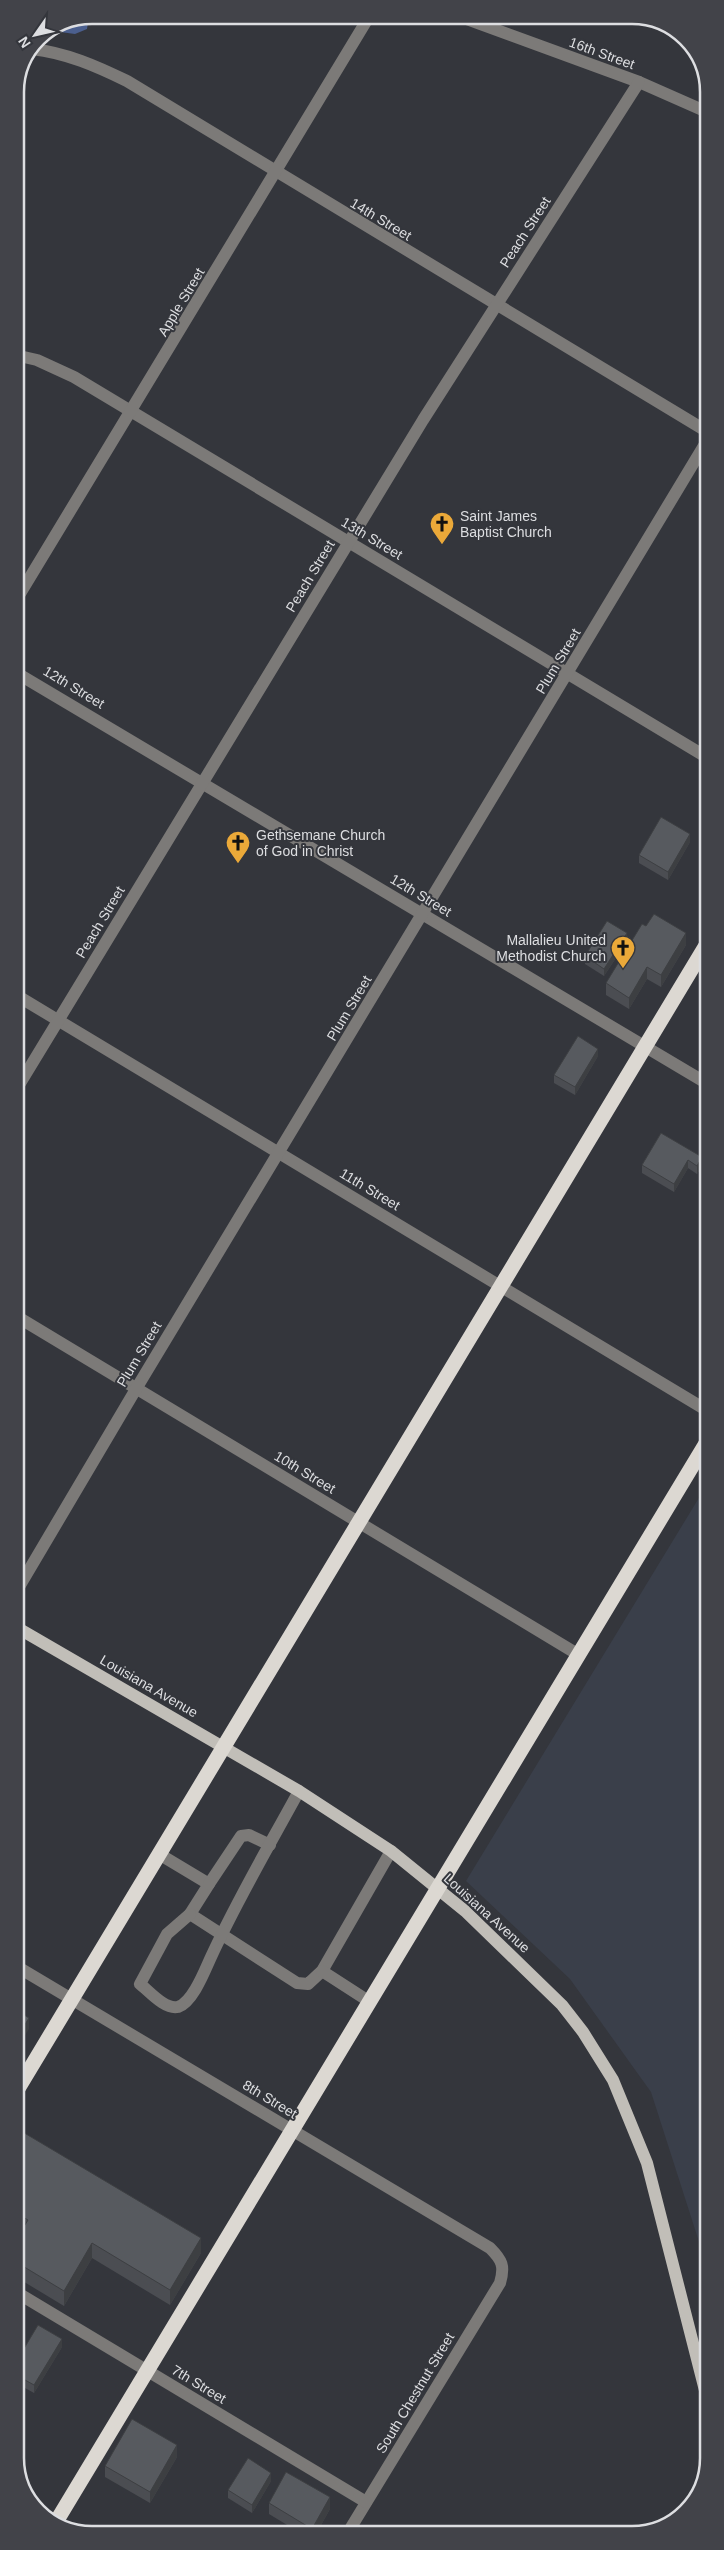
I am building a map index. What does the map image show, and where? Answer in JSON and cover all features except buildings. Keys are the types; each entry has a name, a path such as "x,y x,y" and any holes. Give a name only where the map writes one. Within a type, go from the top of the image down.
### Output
{"highway":[{"path":"24,2079 700,955"},
{"path":"59,2517 700,1453"}],"main road":[{"name":"Louisiana Avenue","path":"24,1633 299,1791 391,1851 437,1888 515,1957 562,2005 583,2032 613,2080 647,2163 700,2371"}],"street":[{"name":"Apple Street","path":"24,587 365,24"},
{"name":"16th Street","path":"481,24 639,82 700,109"},
{"name":"14th Street","path":"60,54 104,69 700,427"},
{"name":"Peach Street","path":"24,1076 348,542 639,82"},
{"name":"13th Street","path":"24,357 37,360 68,374 132,411 700,753"},
{"name":"Plum Street","path":"24,1578 700,452"},
{"name":"12th Street","path":"24,677 700,1079"},
{"name":"11th Street","path":"24,1000 700,1405"},
{"name":"10th Street","path":"24,1321 579,1655"},
{"path":"270,1845 249,1835 241,1836 190,1914 167,1934 140,1984 168,2006 178,2007 187,2001 198,1984 222,1933 270,1845 299,1791"},
{"path":"190,1914 297,1983 308,1984 322,1971 391,1851"},
{"path":"159,1854 209,1884"},
{"name":"8th Street","path":"24,1971 490,2248 504,2265"},
{"path":"322,1971 370,2002"},
{"name":"South Chestnut Street","path":"352,2526 500,2282 504,2265"},
{"name":"7th Street","path":"24,2297 366,2502"}],"shaded area":[{"path":"88,24 87,29 75,34 60,32 78,25"},
{"path":"700,1496 700,2245 651,2092 570,1979 466,1881"}],"place":[{"name":"Saint James Baptist Church","path":"442,545"},
{"name":"Gethsemane Church of God in Christ","path":"238,864"},
{"name":"Mallalieu United Methodist Church","path":"623,969"}]}
